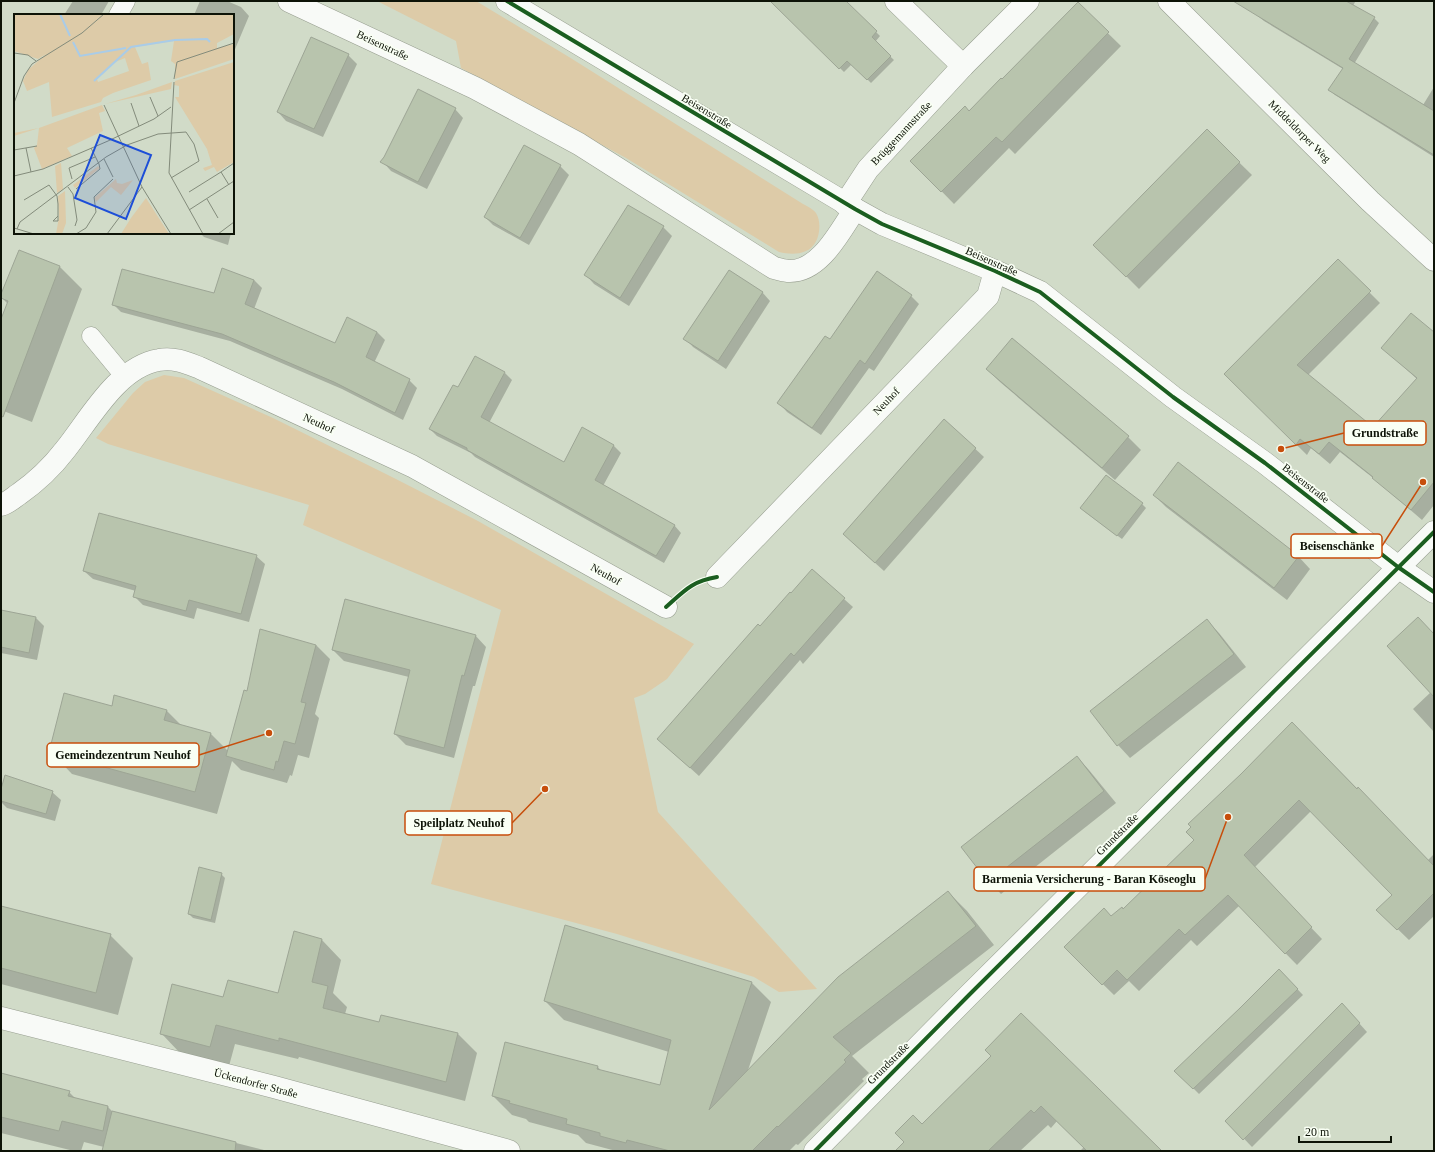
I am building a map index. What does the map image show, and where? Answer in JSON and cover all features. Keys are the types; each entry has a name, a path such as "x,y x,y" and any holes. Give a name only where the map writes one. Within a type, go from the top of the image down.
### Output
{"street":[{"name":"Beisenstraße","path":"289,1 475,88 580,144 774,268 790,271 803,268 816,261 828,251 850,207"},
{"name":"Beisenstraße","path":"507,1 850,207 882,224 996,271 1040,292 1173,397 1265,463 1398,567 1434,592"},
{"path":"896,1 963,66"},
{"name":"Brüggemannstraße","path":"850,207 868,168 963,66 1028,1"},
{"name":"Middeldorper Weg","path":"1169,1 1370,201 1434,260"},
{"name":"Neuhof","path":"717,577 988,296 996,271"},
{"name":"Neuhof","path":"1,505 28,487 46,471 64,452 110,391 124,376 142,364 160,359 179,360 200,368 412,466 666,607"},
{"name":"Grundstraße","path":"815,1151 883,1081 1434,532"},
{"name":"Ückendorfer Straße","path":"1,1018 274,1087 509,1151"}],"lane":[{"path":"119,14 126,1"},
{"path":"91,336 124,376"}],"shaded area":[{"path":"377,1 476,1 569,57 812,209 816,213 819,223 817,240 810,248 803,252 792,254 779,252 626,158 461,68 456,41"},
{"path":"164,375 184,378 273,418 392,477 478,521 694,644 667,679 645,694 634,698 658,812 817,989 779,992 754,977 617,934 431,884 501,610 303,525 309,505 108,444 96,438 133,393 145,382"}],"building":[{"path":"770,1 846,1 877,31 872,37 891,56 867,80 847,61 839,69"},
{"path":"1233,1 1346,1 1375,17 1349,59 1434,111 1434,155 1328,90 1343,68"},
{"path":"1078,2 1109,32 1002,142 996,137 941,192 910,161 965,106 969,111"},
{"path":"311,37 349,54 314,129 277,112"},
{"path":"418,89 456,108 418,182 380,162 384,157"},
{"path":"1207,129 1240,162 1126,277 1093,245"},
{"path":"524,145 561,165 520,238 484,217"},
{"path":"628,205 664,226 620,298 584,275"},
{"path":"19,250 60,266 3,417 1,416 1,319 8,301 1,298 1,294"},
{"path":"1338,259 1371,291 1297,365 1373,427 1417,378 1381,348 1411,313 1434,332 1434,482 1411,510 1329,442 1319,454 1300,439 1296,445 1224,374"},
{"path":"222,268 254,280 245,304 335,343 347,317 377,332 366,357 410,379 395,413 334,382 222,334 112,305 122,269 214,293"},
{"path":"729,270 763,292 718,361 683,339"},
{"path":"877,271 912,295 865,364 860,360 812,428 777,403 825,336 830,339"},
{"path":"1012,338 1129,436 1102,468 986,369"},
{"path":"475,356 505,372 481,417 564,462 582,427 614,445 595,480 675,525 656,556 467,450 467,448 429,429 453,385 458,387"},
{"path":"944,419 976,448 875,563 843,534"},
{"path":"1178,462 1299,556 1274,588 1153,495"},
{"path":"1106,475 1143,503 1117,536 1080,508"},
{"path":"99,513 257,555 241,614 189,600 186,611 133,597 136,586 83,571"},
{"path":"812,569 845,598 794,656 791,653 690,768 657,739 758,624 760,626"},
{"path":"345,599 476,635 464,676 462,675 444,748 394,734 410,670 332,650"},
{"path":"1,610 36,617 29,653 1,647"},
{"path":"1418,617 1434,634 1434,697 1387,646"},
{"path":"1207,619 1234,654 1117,746 1090,711"},
{"path":"260,629 316,645 301,702 306,703 295,744 284,741 274,770 226,756 244,690 247,691"},
{"path":"64,693 112,706 114,695 167,710 164,720 211,733 195,792 49,752"},
{"path":"1292,722 1357,789 1358,787 1434,866 1434,893 1397,930 1376,910 1392,895 1299,800 1244,855 1312,927 1285,954 1228,895 1185,935 1179,929 1127,980 1117,970 1102,985 1064,947 1104,908 1111,916 1122,907 1123,909 1194,840 1186,832 1191,827 1188,824 1241,774"},
{"path":"1077,756 1104,791 988,882 961,847"},
{"path":"5,775 53,791 46,814 1,801 1,789"},
{"path":"199,867 222,873 211,920 188,914"},
{"path":"948,891 976,926 833,1037 851,1053 844,1060 846,1062 752,1151 670,1151 627,1140 626,1143 600,1136 600,1133 566,1124 567,1119 509,1103 510,1101 492,1096 505,1042 598,1066 597,1069 660,1085 671,1040 544,1001 565,925 752,982 709,1110 838,977"},
{"path":"1,906 111,934 96,993 1,968"},
{"path":"294,931 322,939 312,982 328,986 323,1008 379,1022 381,1015 458,1033 446,1082 279,1038 279,1041 216,1025 210,1047 160,1034 172,984 223,997 228,980 278,993"},
{"path":"1279,969 1298,989 1193,1089 1174,1071"},
{"path":"1342,1003 1360,1023 1243,1140 1225,1121"},
{"path":"1021,1013 1162,1151 1087,1151 1041,1106 1034,1113 1031,1110 988,1151 895,1151 904,1142 895,1133 913,1115 922,1124 991,1056 985,1050"},
{"path":"1,1073 70,1091 68,1096 108,1106 103,1131 62,1121 59,1131 1,1117"},
{"path":"112,1111 236,1142 235,1151 102,1151"}],"cycle path":[{"path":"507,1 882,224 995,271 1040,292 1173,397 1265,463 1398,567 1434,592"},
{"path":"815,1151 969,995 1434,532"},
{"path":"666,607 695,584 717,577"}],"place":[{"name":"Grundstraße","path":"1281,449"},
{"name":"Beisenschänke","path":"1423,482"},
{"name":"Gemeindezentrum Neuhof","path":"269,733"},
{"name":"Speilplatz Neuhof","path":"545,789"},
{"name":"Barmenia Versicherung - Baran Köseoglu","path":"1228,817"}]}
